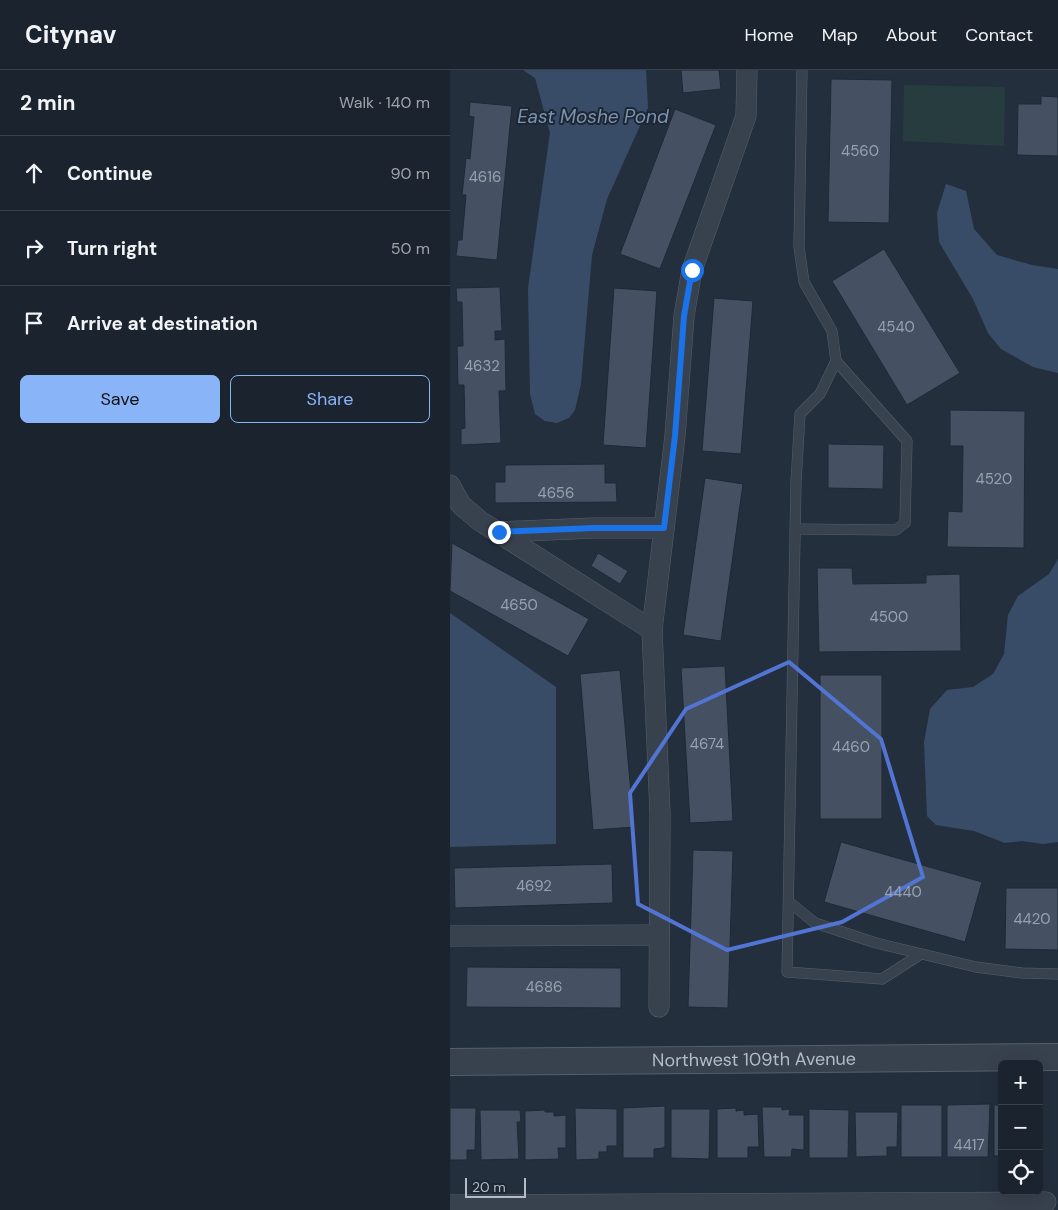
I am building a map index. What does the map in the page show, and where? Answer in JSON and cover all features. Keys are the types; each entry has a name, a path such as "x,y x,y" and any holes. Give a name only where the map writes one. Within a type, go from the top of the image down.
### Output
{"street":[{"path":"659,1007 660,813 652,630 675,436 686,295 692,270 746,116 747,70"},
{"path":"450,485 461,505 469,512 652,630"},
{"path":"499,532 594,528 664,528"},
{"path":"450,936 658,935"},
{"name":"Northwest 109th Avenue","path":"450,1062 1058,1057"},
{"path":"450,1205 937,1206 1046,1202"}],"lane":[{"path":"802,70 799,247 804,282 832,331 836,361 820,394 800,414 796,482 789,902 786,972 882,979 921,954"},
{"path":"796,529 896,530 905,523 907,441 836,361"},
{"path":"789,902 815,923 876,943 976,967 1022,973 1058,974"}],"highlighted area":[{"path":"789,662 881,739 923,877 842,922 727,950 638,904 630,793 686,709"}],"green space":[{"path":"904,85 1005,87 1004,146 903,141"}],"water":[{"name":"East Moshe Pond","path":"523,70 646,70 648,108 607,199 592,255 581,384 575,410 569,418 557,423 545,421 535,414 530,394 528,288 550,133 535,78"},
{"path":"946,184 966,191 974,229 997,255 1032,265 1058,269 1058,373 1033,367 1001,349 988,333 973,299 939,242 937,213"},
{"path":"1058,559 1058,842 1043,844 1022,841 1005,843 974,831 936,825 927,816 924,742 930,709 947,690 973,687 993,674 1004,654 1008,615 1018,596 1049,574"},
{"path":"450,613 556,687 556,844 450,847"}],"building":[{"path":"681,70 719,70 721,89 683,93"},
{"path":"831,79 892,80 889,223 828,222"},
{"path":"1041,96 1058,97 1058,156 1017,155 1018,104 1041,104"},
{"path":"470,102 512,106 497,260 456,256 458,240 462,240 466,195 462,195 466,158 470,159 474,117 469,116"},
{"path":"675,109 716,125 660,269 620,254"},
{"path":"884,249 960,373 907,405 832,281"},
{"path":"500,287 502,331 495,331 495,340 505,339 506,391 499,391 501,443 461,445 461,429 465,428 464,385 458,385 457,346 463,346 462,302 457,302 456,288"},
{"path":"614,288 657,291 646,448 603,445"},
{"path":"714,298 753,301 741,454 702,451"},
{"path":"950,410 1025,411 1024,548 947,547 948,511 962,512 963,446 950,446"},
{"path":"828,444 884,445 883,489 828,488"},
{"path":"605,464 605,483 616,483 617,502 495,503 495,482 505,482 505,465"},
{"path":"705,478 743,484 721,641 683,635"},
{"path":"452,543 589,619 568,656 450,591"},
{"path":"598,553 628,571 620,584 591,566"},
{"path":"817,568 852,568 853,584 926,583 926,575 960,574 961,651 819,652"},
{"path":"725,666 733,821 690,823 681,668"},
{"path":"620,670 634,827 593,830 580,674"},
{"path":"820,675 882,675 882,819 820,819"},
{"path":"841,842 982,882 965,942 824,902"},
{"path":"693,850 733,851 728,1008 688,1007"},
{"path":"612,864 613,903 455,908 454,868"},
{"path":"1006,888 1058,888 1058,950 1005,949"},
{"path":"467,967 621,968 621,1008 466,1007"},
{"path":"990,1104 988,1157 947,1157 947,1105"},
{"path":"901,1105 942,1105 942,1157 901,1157"},
{"path":"994,1105 998,1105 998,1156 994,1156"},
{"path":"665,1106 665,1146 654,1149 654,1158 623,1158 623,1108"},
{"path":"762,1107 782,1107 782,1110 790,1109 789,1115 804,1115 804,1150 792,1149 791,1157 764,1157"},
{"path":"450,1108 476,1108 475,1150 467,1150 467,1160 450,1160"},
{"path":"575,1108 617,1109 617,1146 607,1146 607,1152 599,1152 599,1159 576,1160"},
{"path":"736,1108 736,1111 744,1110 744,1115 758,1114 759,1147 748,1147 748,1158 717,1158 717,1109"},
{"path":"671,1109 710,1109 709,1159 671,1158"},
{"path":"809,1109 849,1110 848,1158 809,1158"},
{"path":"480,1110 520,1110 521,1122 517,1122 519,1159 481,1160"},
{"path":"545,1110 545,1112 554,1112 554,1116 566,1115 566,1148 558,1148 559,1159 525,1160 525,1111"},
{"path":"855,1112 898,1112 897,1147 887,1147 887,1156 856,1157"}],"route":[{"path":"499,532 534,529 664,528 675,436 686,295 692,270"}]}
